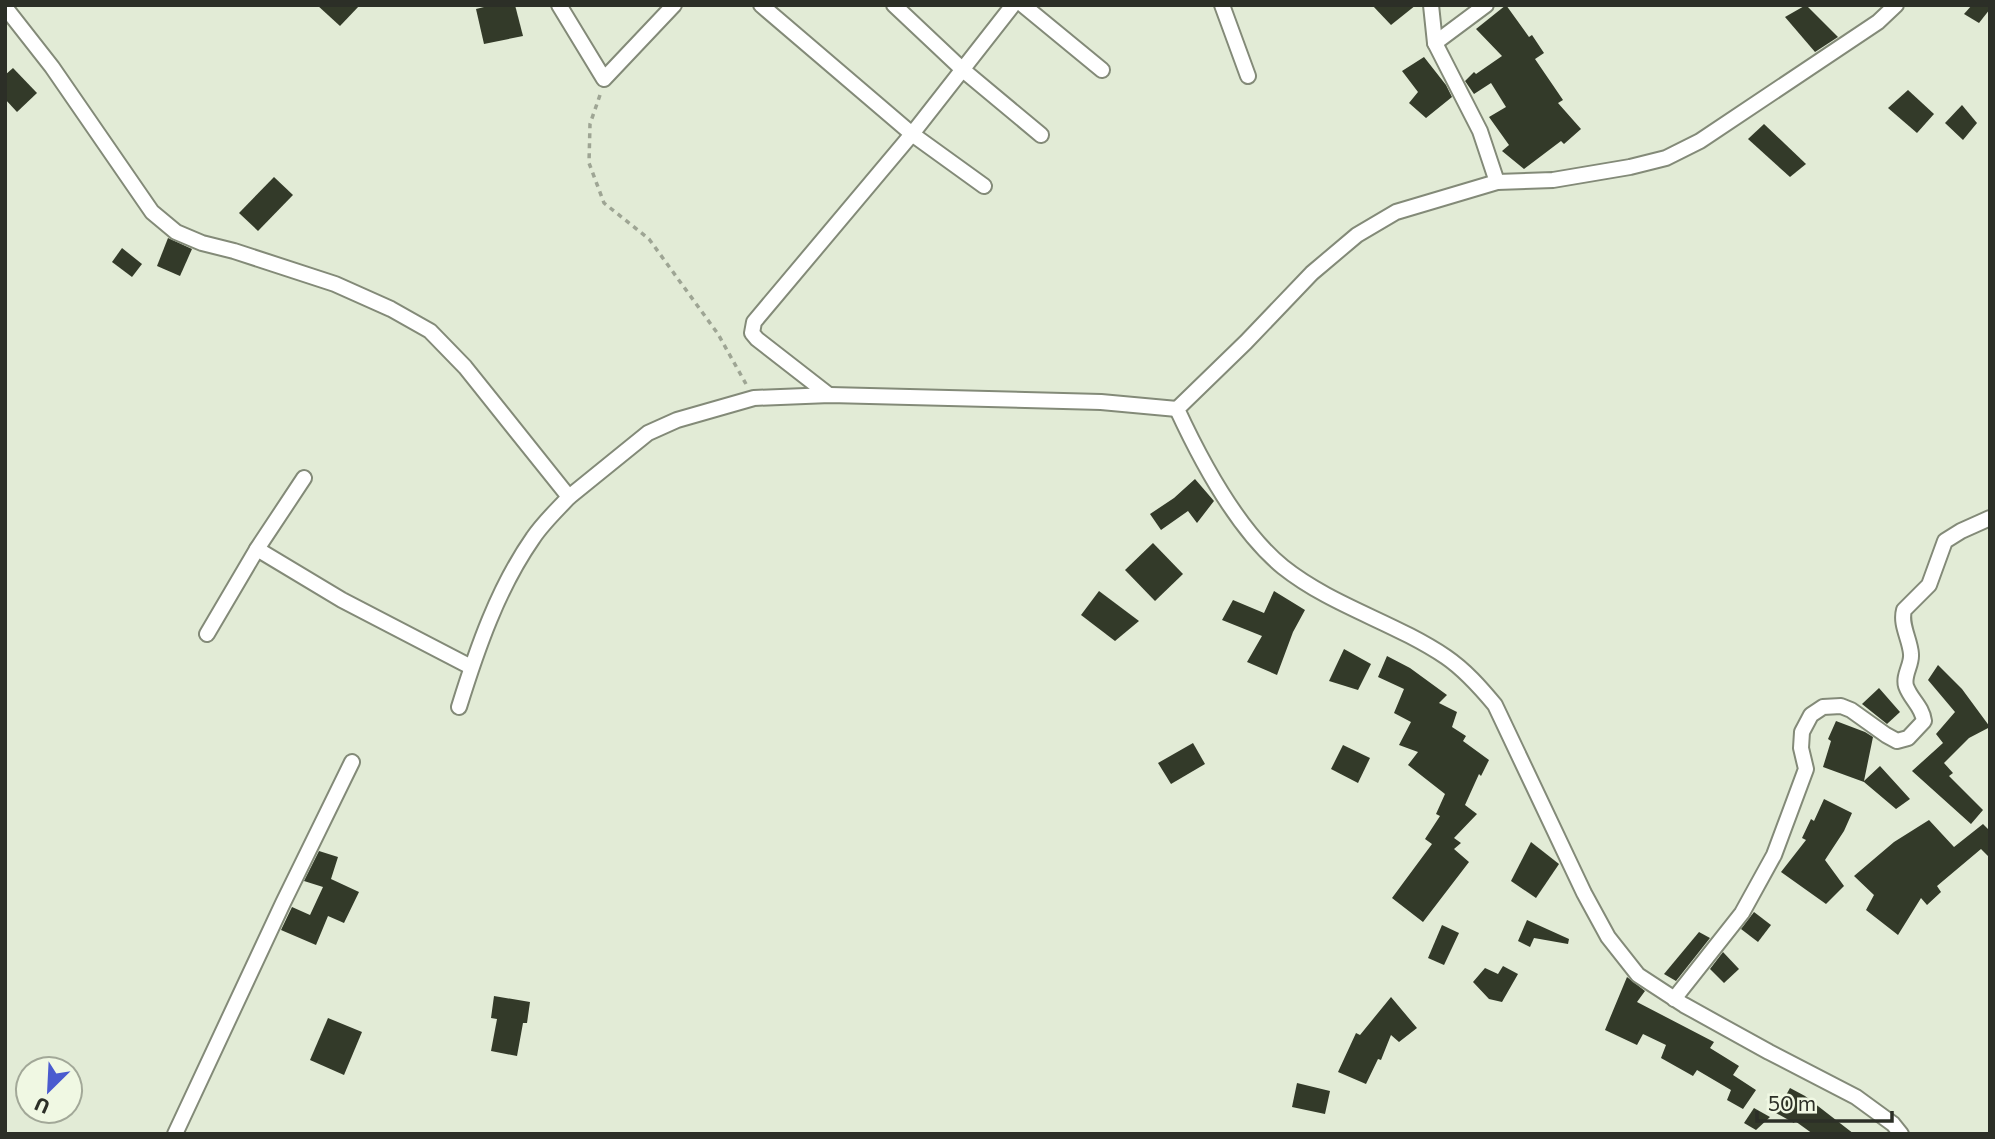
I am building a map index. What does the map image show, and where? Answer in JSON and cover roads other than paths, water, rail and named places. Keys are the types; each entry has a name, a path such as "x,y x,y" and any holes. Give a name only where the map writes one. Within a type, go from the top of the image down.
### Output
{"street":[{"path":"559,5 604,79 674,5"},
{"path":"761,5 912,134 984,186"},
{"path":"894,5 963,70 1041,135"},
{"path":"830,395 757,340 752,333 754,322 912,134 1013,5"},
{"path":"1023,5 1102,70"},
{"path":"1222,5 1248,76"},
{"path":"1432,5 1435,43 1480,131 1497,182"},
{"path":"1435,43 1486,5"},
{"path":"1177,410 1312,273 1357,235 1396,212 1497,182 1552,180 1630,167 1665,158 1700,141 1878,22 1896,5"},
{"path":"5,7 52,67 152,212 176,232 202,243 335,284 391,309 430,331 465,367 569,497"},
{"path":"459,707 471,667 500,595 533,537 569,497 649,433 677,420 754,398 830,395 1101,402 1177,410"},
{"path":"1177,410 1244,527 1283,566 1336,600 1385,623 1446,657 1495,705 1584,893 1608,937 1638,975 1674,999 1856,1097 1893,1124 1900,1134"},
{"path":"207,634 257,549 304,478"},
{"path":"1674,999 1742,913 1774,855 1805,769 1802,732 1811,715 1823,707 1841,706 1852,710 1885,736 1897,741 1908,738 1924,720 1920,706 1906,687 1912,657 1903,624 1904,610 1929,585 1945,541 1990,518"},
{"path":"257,549 342,600 471,667"},
{"path":"175,1134 282,903 352,762"}]}
